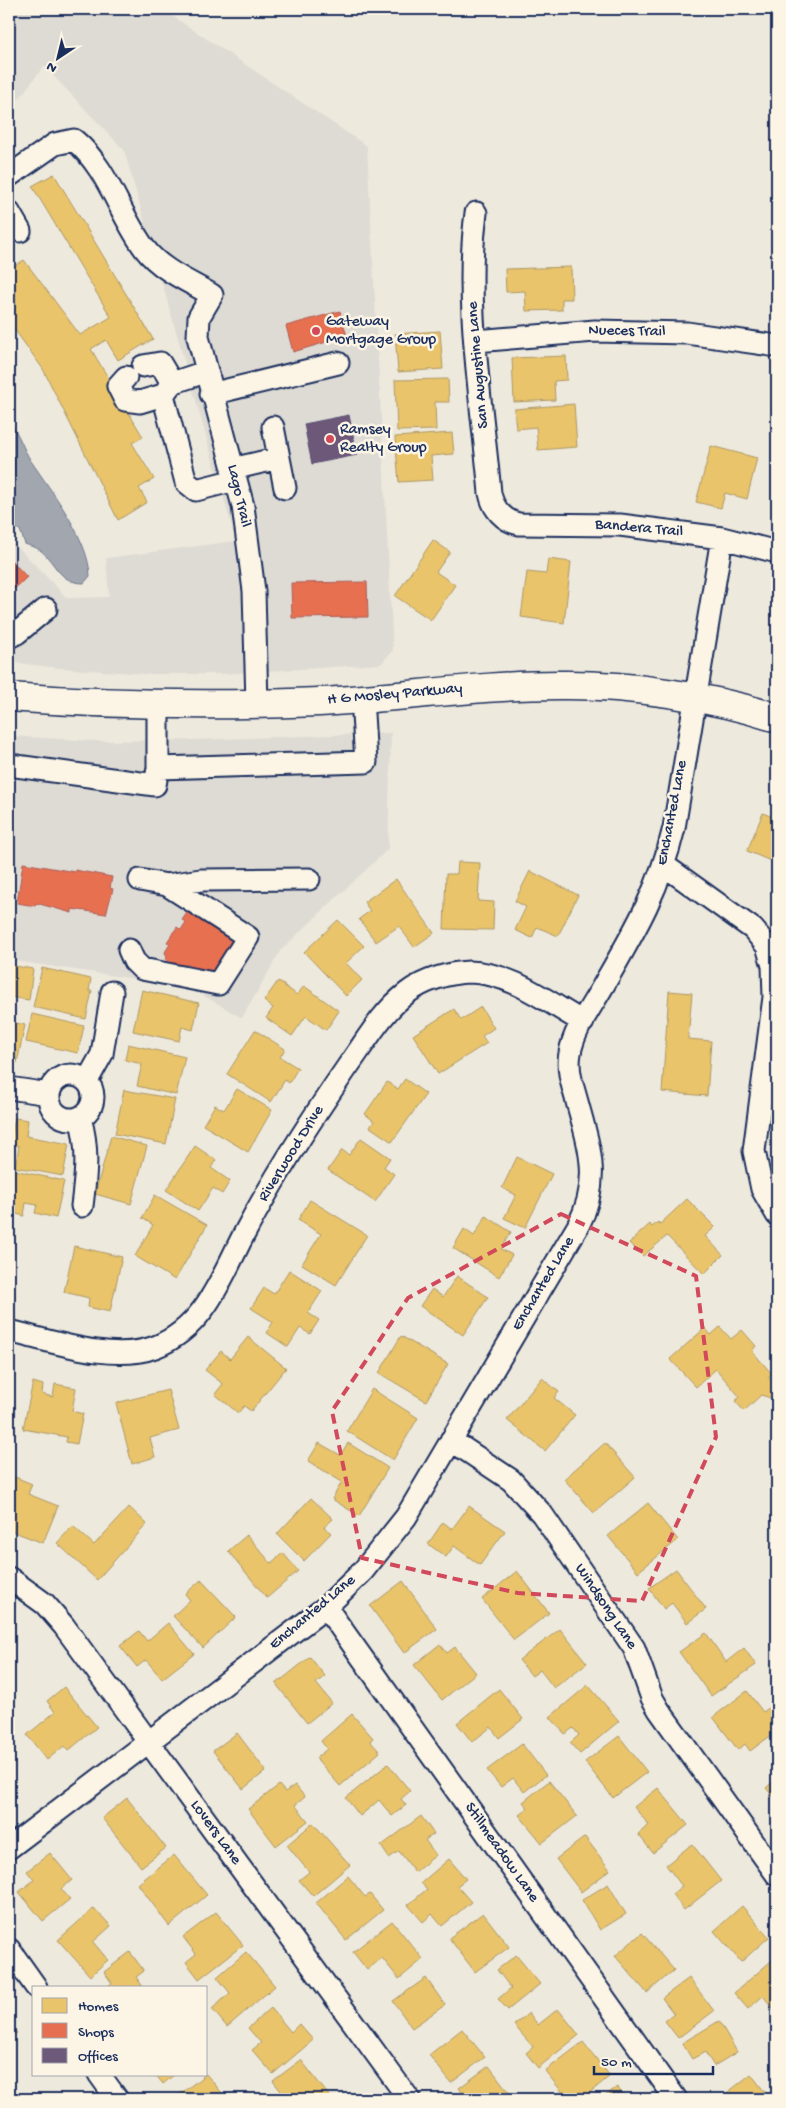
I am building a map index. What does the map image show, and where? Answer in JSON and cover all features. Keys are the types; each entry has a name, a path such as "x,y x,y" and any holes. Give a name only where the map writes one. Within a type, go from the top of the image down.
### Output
{"main road":[{"name":"H G Mosley Parkway","path":"9,697 158,705 257,704 558,684 618,687 729,705 777,718"}],"street":[{"name":"Lago Trail","path":"9,176 55,144 74,140 89,152 146,250 171,272 212,295 199,317 197,327 205,372 243,506 254,591 257,704"},
{"path":"9,212 20,231"},
{"name":"San Augustine Lane","path":"476,213 471,252 476,341 490,493 495,507 501,514"},
{"name":"Nueces Trail","path":"476,341 595,330 687,333 777,346"},
{"path":"205,372 167,389 140,402 125,400 118,386 135,371 160,363 167,389 186,482 196,490 279,458"},
{"path":"211,394 338,363"},
{"path":"273,427 285,488"},
{"name":"Bandera Trail","path":"501,514 510,521 526,524 620,525 722,538 777,552"},
{"name":"Enchanted Lane","path":"9,1848 326,1606 363,1571 386,1545 406,1517 587,1208 593,1181 592,1162 570,1078 569,1065 572,1046 583,1022 649,905 664,866 674,828 722,538"},
{"path":"9,637 17,634 46,609"},
{"path":"158,768 366,762 362,698"},
{"path":"9,765 155,786 158,768 158,705"},
{"path":"664,866 753,929 767,946 772,961 774,997 754,1151 762,1189 777,1216"},
{"path":"167,886 201,880 309,879"},
{"path":"129,950 134,962 142,969 218,984 248,936 167,886 140,880"},
{"name":"Riverwood Drive","path":"9,1331 117,1353 153,1348 185,1330 209,1301 261,1203 318,1110 386,1013 418,986 455,973 470,972 489,975 519,986 583,1022"},
{"path":"87,1081 102,1054 112,992"},
{"path":"67,1075 74,1075 87,1081 93,1092 92,1104 80,1118 67,1119 55,1112 49,1100 49,1094 55,1082 67,1075"},
{"path":"9,1088 49,1094"},
{"path":"80,1118 85,1135 88,1158 82,1206"},
{"name":"Windsong Lane","path":"451,1440 511,1480 542,1514 634,1648 659,1710 777,1875"},
{"name":"Lovers Lane","path":"9,1578 44,1604 64,1626 409,2099"},
{"name":"Stillmeadow Lane","path":"326,1606 676,2099"},
{"path":"9,1949 35,1986"},
{"path":"100,2076 117,2099"}],"highlighted area":[{"path":"561,1214 696,1276 716,1437 642,1601 518,1593 362,1558 332,1411 408,1298"}],"shaded area":[{"path":"9,9 162,9 367,146 393,650 381,664 222,674 146,674 59,668 9,662 9,538 67,598 109,597 106,558 236,541 124,150 44,66 9,112"},
{"path":"9,421 31,461 76,531 88,562 90,576 84,583 68,580 40,550 25,544 20,530 9,525"},
{"path":"391,733 388,849 281,950 242,1018 189,987 9,960 9,736 96,741 190,740"}],"building: Homes":[{"path":"54,174 153,339 118,360 106,340 91,349 143,437 132,443 154,479 139,488 147,502 118,520 43,369 9,322 9,260 13,267 24,260 80,335 111,317 32,186"},
{"path":"571,267 572,299 562,299 562,310 526,311 525,291 506,292 505,269"},
{"path":"440,331 443,369 398,372 395,334"},
{"path":"566,356 567,380 554,381 555,400 514,402 512,358"},
{"path":"448,379 449,402 435,402 436,430 397,431 395,380"},
{"path":"574,404 577,447 538,450 536,427 516,429 514,409"},
{"path":"452,433 454,454 431,456 433,480 399,482 395,437"},
{"path":"711,446 757,458 747,499 725,493 721,508 696,502"},
{"path":"433,540 450,552 436,572 455,585 431,620 395,596"},
{"path":"548,559 571,562 564,623 521,617 527,572 546,574"},
{"path":"763,813 777,819 777,870 771,867 773,862 747,851"},
{"path":"458,862 480,863 478,901 494,902 493,930 444,929 446,874 457,874"},
{"path":"530,871 578,895 558,936 537,927 532,938 515,930 526,907 515,901"},
{"path":"396,879 434,933 414,947 399,926 376,942 359,919 370,911 364,902"},
{"path":"338,920 364,946 346,963 362,980 346,996 304,952"},
{"path":"9,965 33,969 29,1000 9,997"},
{"path":"42,968 91,979 89,991 92,991 86,1019 33,1007"},
{"path":"278,981 297,995 304,986 339,1011 326,1030 306,1016 292,1036 266,1018 273,1008 264,1001"},
{"path":"142,990 199,1003 193,1030 182,1027 179,1041 133,1031"},
{"path":"669,991 692,993 688,1039 711,1041 707,1096 662,1092"},
{"path":"481,1007 494,1028 482,1036 487,1043 438,1074 413,1035 454,1009 461,1020"},
{"path":"9,1010 14,1011 12,1022 25,1025 17,1063 9,1061"},
{"path":"32,1014 84,1026 78,1053 26,1042"},
{"path":"255,1030 285,1049 280,1057 298,1068 289,1083 285,1080 271,1102 227,1074"},
{"path":"128,1044 185,1057 176,1095 137,1086 142,1064 125,1060"},
{"path":"405,1079 426,1094 392,1142 370,1127 374,1121 365,1114 387,1082 398,1089"},
{"path":"237,1089 272,1110 248,1152 203,1125 215,1105 224,1110"},
{"path":"124,1090 175,1099 166,1144 115,1134"},
{"path":"15,1118 28,1120 26,1136 69,1144 63,1176 15,1167 19,1146 10,1145"},
{"path":"111,1136 147,1146 131,1204 95,1194"},
{"path":"361,1138 390,1158 384,1167 394,1174 375,1202 328,1170 342,1150 349,1155"},
{"path":"195,1146 216,1160 211,1168 230,1181 222,1194 213,1188 198,1211 166,1190"},
{"path":"517,1157 552,1174 525,1228 504,1218 516,1195 502,1188"},
{"path":"10,1169 64,1181 56,1218 35,1213 37,1205 26,1203 24,1216 9,1212"},
{"path":"155,1195 207,1225 175,1280 135,1256 153,1225 142,1218"},
{"path":"687,1199 715,1227 705,1236 723,1255 704,1274 667,1236 643,1256 629,1243 650,1224 652,1227 658,1222 660,1224"},
{"path":"310,1200 367,1235 336,1285 302,1264 321,1234 298,1220"},
{"path":"486,1216 511,1232 501,1249 512,1255 499,1277 453,1248 464,1229 474,1236"},
{"path":"74,1246 122,1257 110,1312 88,1307 89,1298 64,1292"},
{"path":"289,1270 322,1291 308,1313 319,1320 310,1334 300,1328 288,1347 267,1333 273,1322 251,1308 264,1288 274,1294"},
{"path":"457,1276 488,1297 463,1335 420,1306 432,1289 443,1297"},
{"path":"720,1327 731,1339 742,1330 756,1346 752,1351 772,1374 768,1377 777,1387 777,1400 761,1395 744,1411 735,1401 740,1397 716,1369 696,1387 670,1359 705,1328 711,1335"},
{"path":"401,1336 448,1364 426,1401 379,1373"},
{"path":"248,1337 286,1368 251,1411 244,1406 238,1413 215,1394 223,1384 205,1370 221,1351 230,1359"},
{"path":"9,1374 14,1375 9,1398"},
{"path":"542,1378 559,1392 554,1398 575,1415 545,1451 507,1420"},
{"path":"33,1382 43,1385 42,1394 53,1397 55,1384 76,1388 72,1411 83,1414 77,1444 66,1442 67,1437 23,1429"},
{"path":"372,1389 418,1418 393,1460 347,1431"},
{"path":"168,1390 179,1430 150,1438 155,1457 132,1464 116,1403"},
{"path":"319,1443 340,1455 348,1443 388,1468 359,1516 332,1499 342,1482 308,1461"},
{"path":"605,1443 635,1477 594,1513 564,1479"},
{"path":"10,1475 32,1484 28,1494 58,1506 43,1543 9,1530"},
{"path":"311,1498 333,1519 324,1527 331,1533 304,1561 277,1534"},
{"path":"648,1503 678,1540 638,1572 608,1536"},
{"path":"469,1506 505,1531 480,1565 454,1546 446,1557 428,1544 443,1522 452,1529"},
{"path":"129,1507 147,1524 97,1580 57,1543 73,1526 94,1545"},
{"path":"247,1535 271,1563 283,1553 298,1571 267,1598 228,1551"},
{"path":"676,1569 706,1609 687,1623 672,1603 664,1609 649,1588"},
{"path":"517,1571 549,1613 514,1640 482,1599"},
{"path":"201,1580 236,1617 203,1648 173,1616 190,1600 185,1594"},
{"path":"403,1581 437,1629 404,1653 370,1606"},
{"path":"168,1623 194,1654 162,1679 146,1660 137,1667 120,1646 139,1631 147,1641"},
{"path":"560,1629 587,1663 554,1688 540,1670 532,1676 519,1660"},
{"path":"706,1633 726,1662 744,1648 756,1665 711,1696 679,1652"},
{"path":"440,1644 447,1653 455,1647 476,1673 442,1700 414,1665"},
{"path":"310,1657 325,1676 316,1683 332,1703 307,1723 276,1684"},
{"path":"588,1685 619,1721 580,1754 570,1743 579,1735 573,1728 565,1734 550,1717"},
{"path":"64,1687 97,1727 68,1751 64,1746 47,1760 27,1735 55,1712 47,1701"},
{"path":"499,1689 523,1719 499,1738 491,1727 472,1742 457,1723"},
{"path":"747,1691 763,1712 773,1705 777,1710 777,1731 750,1751 745,1744 738,1750 713,1717"},
{"path":"352,1714 373,1738 370,1741 380,1752 340,1786 316,1758 327,1749 321,1741"},
{"path":"237,1733 266,1771 243,1789 213,1751"},
{"path":"619,1736 647,1772 613,1798 585,1762"},
{"path":"522,1744 546,1775 524,1792 513,1778 501,1787 487,1770"},
{"path":"388,1764 410,1791 401,1799 406,1805 392,1816 379,1800 360,1816 346,1798"},
{"path":"777,1778 777,1801 766,1788"},
{"path":"549,1781 577,1816 542,1843 519,1815 528,1808 523,1802"},
{"path":"279,1785 285,1792 295,1785 305,1797 295,1805 308,1821 276,1846 248,1809"},
{"path":"658,1788 688,1825 653,1853 638,1834 649,1825 634,1807"},
{"path":"127,1798 166,1848 141,1867 102,1818"},
{"path":"421,1816 434,1834 425,1840 436,1855 415,1872 399,1851 389,1858 381,1846"},
{"path":"313,1823 350,1865 313,1896 299,1880 309,1872 287,1845"},
{"path":"585,1837 610,1870 581,1892 556,1859"},
{"path":"692,1844 721,1881 684,1910 672,1894 682,1886 666,1865"},
{"path":"50,1853 72,1880 61,1889 70,1899 43,1921 19,1892 34,1880 27,1871"},
{"path":"174,1855 207,1895 169,1926 138,1884"},
{"path":"449,1859 466,1879 457,1886 471,1902 442,1926 432,1914 423,1922 408,1905 427,1889 421,1883"},
{"path":"348,1876 365,1897 370,1894 383,1910 346,1940 316,1903"},
{"path":"608,1884 626,1914 600,1930 582,1900"},
{"path":"742,1906 769,1937 741,1962 714,1931"},
{"path":"94,1908 111,1926 93,1942 108,1960 90,1976 58,1940"},
{"path":"216,1912 243,1945 199,1979 186,1962 196,1954 183,1937"},
{"path":"483,1913 509,1947 475,1972 449,1938"},
{"path":"392,1921 423,1959 399,1979 382,1958 367,1970 353,1952"},
{"path":"642,1933 674,1970 647,1993 615,1956"},
{"path":"130,1952 144,1971 136,1977 142,1986 108,1986 112,1983 104,1972"},
{"path":"246,1952 275,1986 227,2027 212,2009 230,1993 217,1977"},
{"path":"516,1955 540,1984 508,2010 498,1999 511,1988 497,1970"},
{"path":"777,1956 777,2013 763,1996 748,2009 734,1993"},
{"path":"426,1978 445,2005 412,2028 393,2001"},
{"path":"689,1978 714,2011 678,2038 665,2021 674,2014 662,1998"},
{"path":"271,2008 291,2032 299,2024 313,2040 273,2074 252,2050 261,2043 248,2028"},
{"path":"558,2009 579,2035 538,2068 526,2053 533,2047 514,2025 529,2013 538,2025"},
{"path":"719,2021 737,2052 714,2066 705,2052 692,2059 682,2043"},
{"path":"9,2024 17,2033 9,2039"},
{"path":"462,2029 485,2057 451,2083 429,2055"},
{"path":"583,2042 610,2076 582,2099 568,2099 545,2071"},
{"path":"301,2060 330,2097 326,2099 287,2099 273,2081"},
{"path":"489,2066 514,2099 467,2099 459,2088"},
{"path":"751,2074 770,2099 732,2099 727,2093"},
{"path":"157,2076 173,2076 163,2084"},
{"path":"203,2076 208,2076 227,2099 174,2099"},
{"path":"617,2087 627,2099 601,2099"}],"building: Shops":[{"name":"Gateway Mortgage Group","path":"340,311 347,336 293,352 286,326"},
{"path":"9,558 27,577 9,594"},
{"path":"367,582 368,617 292,618 291,583"},
{"path":"23,863 112,877 110,888 113,889 106,914 72,909 72,913 36,903 35,906 17,903"},
{"path":"192,906 235,938 227,954 225,953 211,974 204,970 202,973 197,971 187,964 184,969 165,959 167,957 165,952 170,944 167,942 177,927 181,930 186,922 182,920"}],"building: Offices":[{"name":"Ramsey Realty Group","path":"349,415 357,455 312,464 304,424"}],"place":[{"name":"Gateway Mortgage Group","path":"316,331"},
{"name":"Ramsey Realty Group","path":"330,439"}]}
